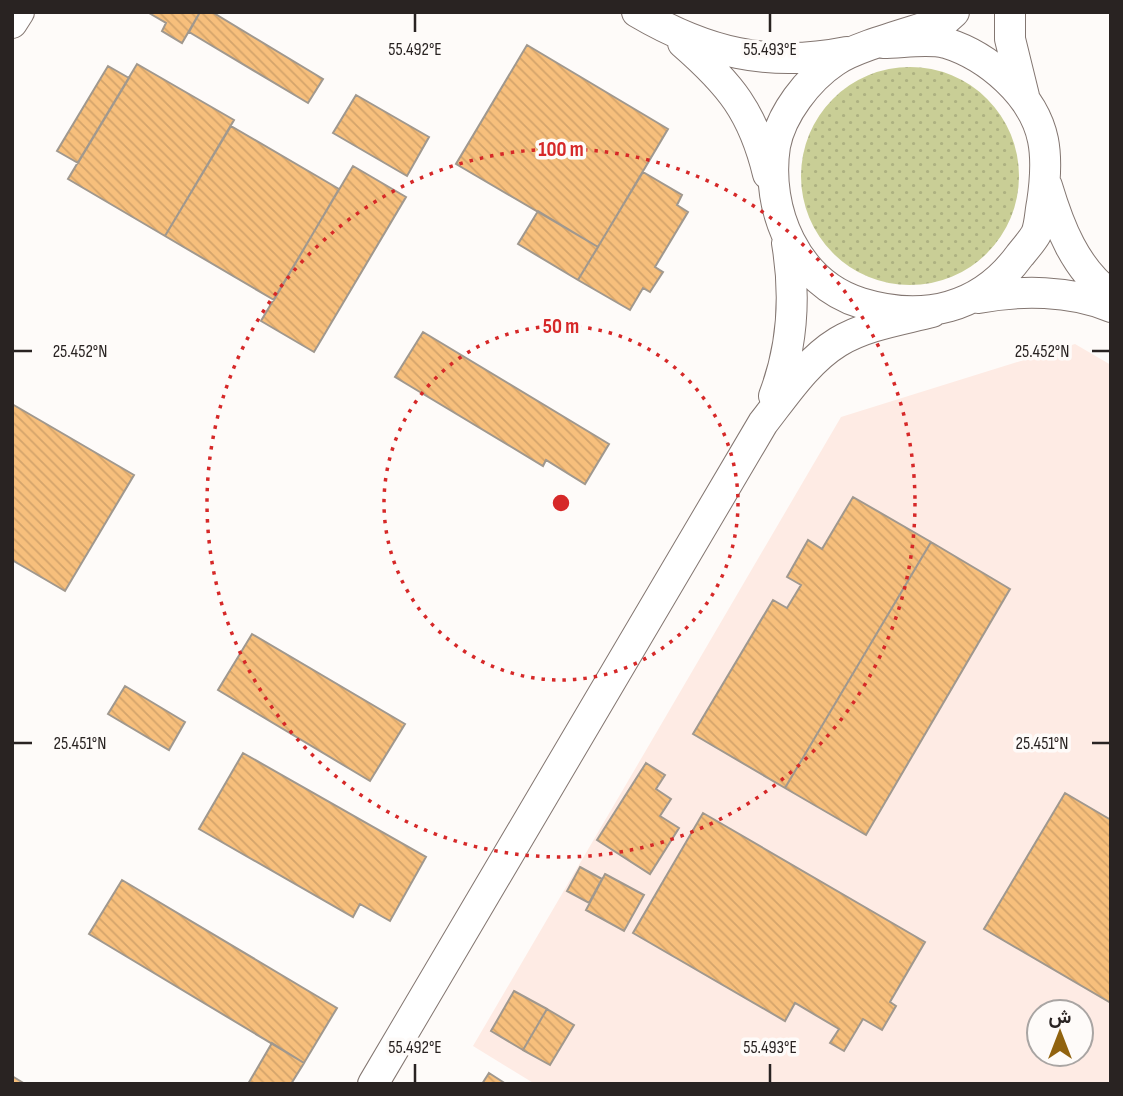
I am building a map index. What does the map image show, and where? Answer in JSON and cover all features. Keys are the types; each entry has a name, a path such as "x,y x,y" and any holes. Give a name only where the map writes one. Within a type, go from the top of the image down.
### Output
{"lane":[{"path":"12,23 19,12"},
{"path":"637,12 669,31 714,70 746,110 763,151 792,273 792,320 785,365 763,423"},
{"path":"773,194 776,144 796,98 835,61 944,21 954,12"},
{"path":"970,300 1006,275 1036,234 1045,182 1043,138 1025,99 1010,39 1010,12"},
{"path":"669,31 726,52 778,61 871,46 944,43 991,64 1025,99"},
{"path":"1045,182 1056,219 1073,253 1111,295"},
{"path":"785,235 811,272 848,299 890,312 932,312"},
{"path":"373,1084 763,423 801,374 837,342 875,326 970,300 1006,293 1052,294 1096,300 1111,307"}],"shaded area":[{"path":"1075,344 1111,365 1111,1084 535,1084 473,1046 841,417"}],"green space":[{"path":"910,67 952,76 987,99 1010,134 1019,176 1010,218 987,253 952,276 910,285 868,276 833,253 810,218 801,176 810,134 833,99 868,76"}],"building":[{"path":"200,12 182,43 162,31 166,23 149,13"},
{"path":"200,12 212,12 323,79 308,103 189,32"},
{"path":"527,45 668,129 598,247 456,164"},
{"path":"137,64 234,120 165,236 68,179"},
{"path":"108,66 129,78 78,163 57,151"},
{"path":"356,95 429,137 407,176 333,133"},
{"path":"231,126 339,189 274,300 165,236"},
{"path":"353,166 406,197 314,352 261,321"},
{"path":"643,172 682,195 677,205 688,212 655,267 663,272 650,292 643,288 630,310 578,280"},
{"path":"538,211 598,247 578,280 518,244"},
{"path":"423,332 609,444 585,484 546,460 543,466 395,377"},
{"path":"12,404 134,475 65,591 12,560"},
{"path":"853,497 931,542 785,788 693,734 773,600 787,608 801,585 787,577 808,540 822,549"},
{"path":"931,542 1010,589 866,835 785,788"},
{"path":"252,634 405,724 370,781 218,690"},
{"path":"125,686 185,722 169,750 108,714"},
{"path":"243,753 426,857 390,921 360,904 353,917 199,829"},
{"path":"646,763 665,775 656,789 671,799 660,816 679,828 650,874 597,840"},
{"path":"1065,793 1111,820 1111,1003 984,929"},
{"path":"703,813 925,942 890,1002 896,1006 882,1030 863,1019 844,1051 830,1043 839,1029 795,1003 785,1021 633,933"},
{"path":"580,867 602,879 589,903 567,891"},
{"path":"605,874 644,895 624,931 586,910"},
{"path":"122,880 337,1008 304,1063 89,934"},
{"path":"514,991 547,1009 523,1050 491,1031"},
{"path":"547,1009 574,1025 550,1065 523,1050"},
{"path":"272,1043 304,1063 291,1084 248,1084"},
{"path":"489,1073 506,1084 482,1084"},
{"path":"12,1076 25,1084 12,1084"}]}
